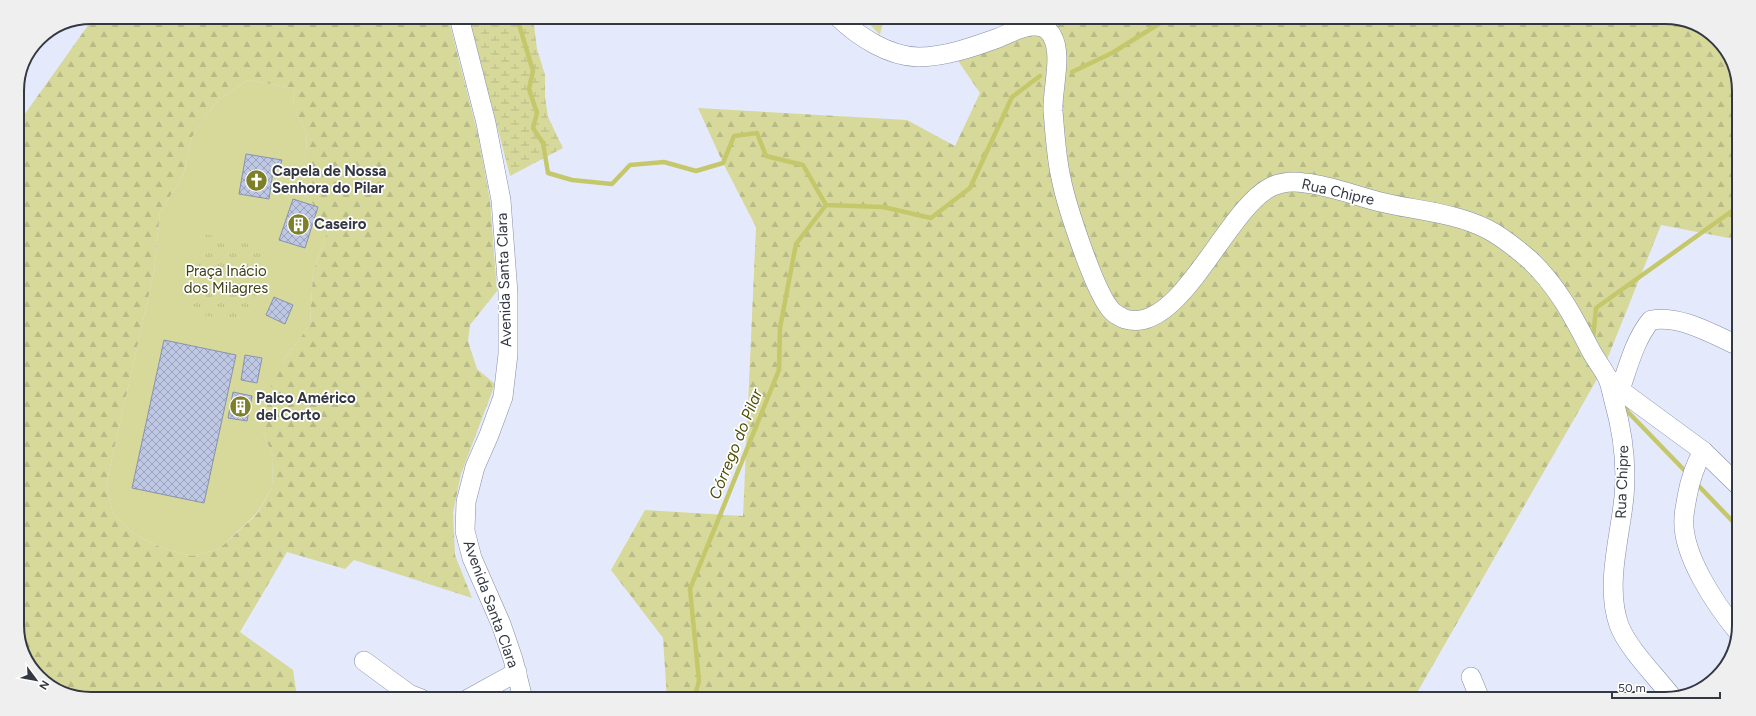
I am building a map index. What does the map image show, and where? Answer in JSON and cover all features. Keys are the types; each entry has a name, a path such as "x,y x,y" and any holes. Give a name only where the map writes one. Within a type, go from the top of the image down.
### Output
{"street":[{"name":"Avenida Santa Clara","path":"461,24 486,123 501,200 508,293 508,354 503,396 489,435 475,467 466,502 465,531 472,558 502,624 517,672 521,692"},
{"name":"Rua Chipre","path":"846,24 874,43 896,53 917,56 941,55 976,46 1023,28 1039,27 1050,33 1056,48 1053,106 1061,180 1074,222 1098,286 1110,309 1121,318 1141,321 1153,317 1161,311 1180,294 1195,277 1216,245 1254,199 1269,188 1285,182 1303,182 1330,187 1383,203 1447,215 1490,230 1516,248 1553,284 1580,325 1596,361 1614,384 1625,451 1624,494 1614,582 1615,608 1619,626 1631,646 1668,692"},
{"path":"1732,343 1679,321 1661,318 1651,320 1614,384 1703,451 1732,479"},
{"path":"1703,451 1692,473 1684,519 1686,535 1698,572 1716,605 1732,625"},
{"path":"364,661 407,692"},
{"path":"481,692 517,672"},
{"path":"1471,677 1477,692"}],"green space":[{"path":"89,24 450,24 478,135 490,200 497,291 470,325 468,341 477,369 495,384 461,474 453,513 455,555 472,598 354,560 345,569 287,552 240,632 293,670 296,692 78,691 56,682 56,660 34,660 31,655 24,630 24,115","holes":["248,80 293,88 294,110 306,131 307,151 300,189 313,204 316,220 329,227 313,272 310,325 283,361 270,389 263,432 273,456 272,488 257,514 219,549 192,556 162,548 134,534 113,514 106,485 154,272 160,212 183,176 192,137 217,101"]},
{"path":"471,24 534,24 537,49 545,75 545,97 548,117 563,148 510,176"},
{"path":"870,24 882,24 880,35"},
{"path":"1017,24 1678,25 1691,29 1706,38 1723,57 1730,74 1732,86 1732,239 1661,225 1604,367 1418,692 667,692 663,638 611,570 645,510 743,516 756,227 723,163 698,108 907,120 955,146 980,93 954,55"},
{"path":"248,80 293,88 294,110 306,131 307,152 300,189 313,204 316,220 329,227 313,272 310,325 283,361 263,432 273,456 272,488 257,513 219,549 192,556 162,548 134,534 113,514 106,485 154,272 160,212 183,176 192,137 217,101"},
{"name":"Praça Inácio dos Milagres","path":"204,234 265,247 249,324 188,312"}],"building":[{"name":"Capela de Nossa Senhora do Pilar","path":"246,154 282,160 280,166 274,165 269,199 239,194"},
{"name":"Caseiro","path":"293,199 318,207 305,248 279,240"},
{"path":"274,297 293,305 285,324 266,315"},
{"path":"164,340 236,355 204,503 132,488"},
{"path":"245,355 262,358 257,383 241,380"},
{"name":"Palco Américo del Corto","path":"233,392 252,396 247,421 228,418"}],"waterway":[{"path":"519,24 533,71 529,89 537,113 533,128 543,143 548,173 572,180 612,184 630,165 664,162 696,171 723,163 734,136 757,133 766,156 803,165 826,205 883,207 931,218 970,188 1012,97 1040,76"},
{"path":"1072,72 1112,53 1159,24"},
{"name":"Córrego do Pilar","path":"696,692 699,681 690,589 779,370 780,328 796,244 826,205"},
{"path":"1593,339 1596,308 1732,211"},
{"path":"1623,404 1628,412 1687,473"},
{"path":"1695,482 1732,521"}],"place":[{"name":"Capela de Nossa Senhora do Pilar","path":"257,180"},
{"name":"Caseiro","path":"299,224"},
{"name":"Palco Américo del Corto","path":"240,407"}]}
